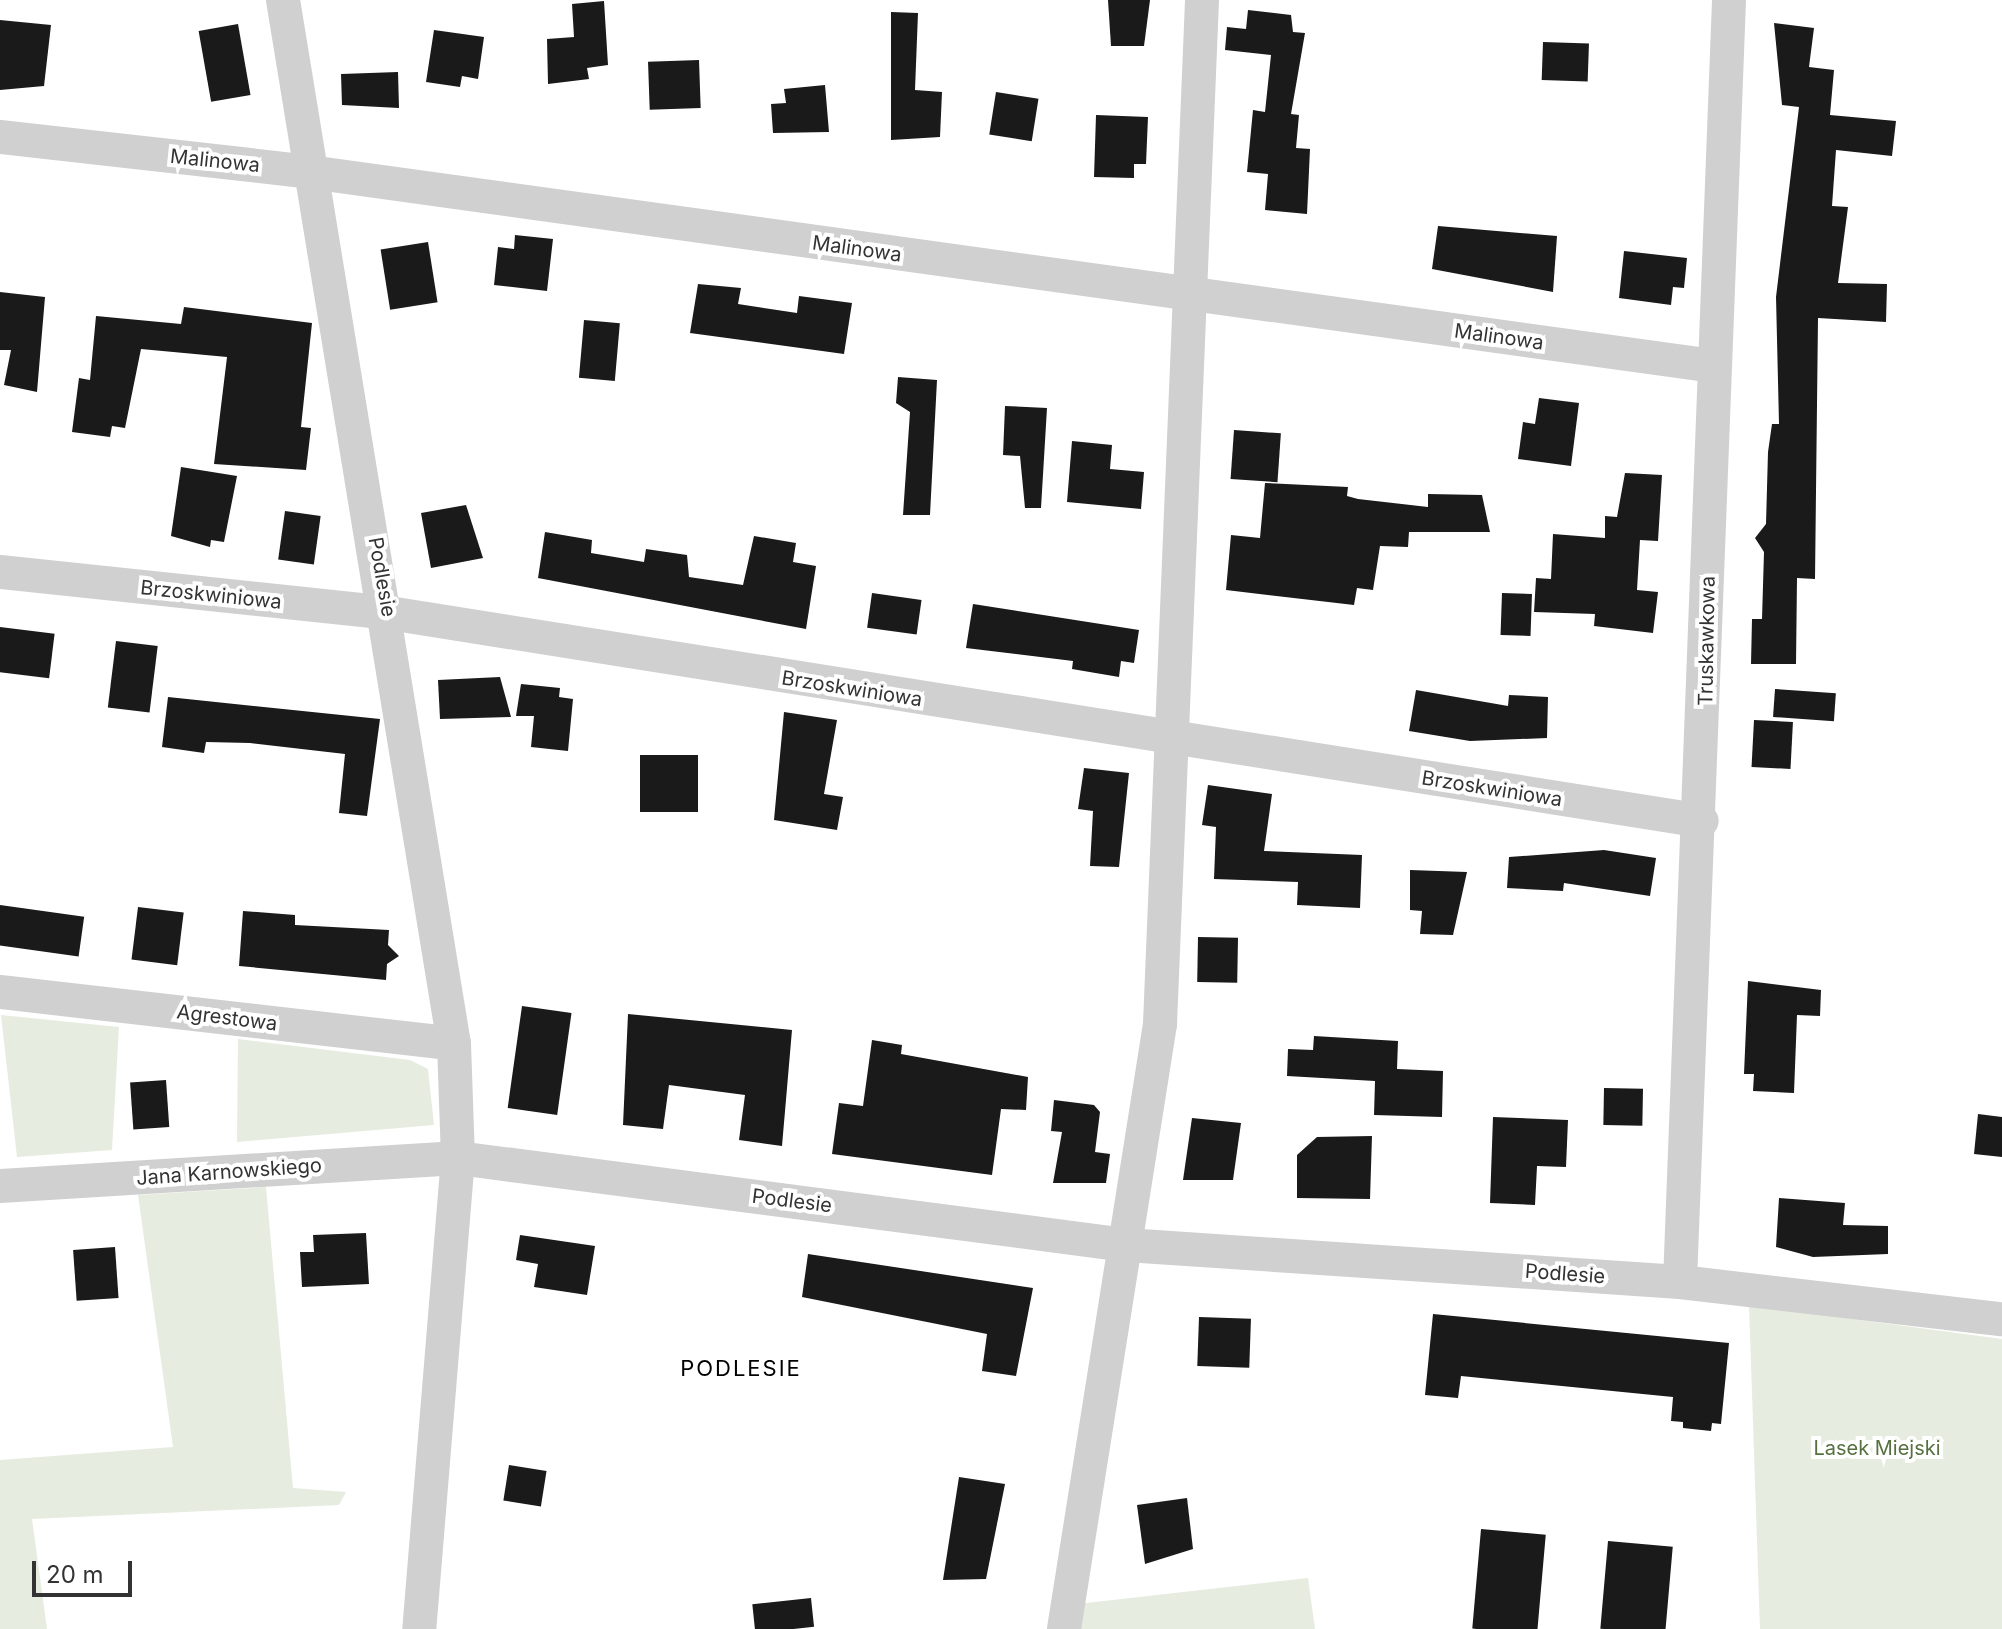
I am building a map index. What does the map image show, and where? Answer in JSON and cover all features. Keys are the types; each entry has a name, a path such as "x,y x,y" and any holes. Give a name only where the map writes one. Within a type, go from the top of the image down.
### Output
{"street":[{"name":"Podlesie","path":"283,0 310,172 389,613 454,1044 458,1158 419,1629"},
{"path":"1064,1629 1160,1024 1177,742 1202,0"},
{"name":"Truskawkowa","path":"1680,1282 1702,821 1714,366 1729,0"},
{"name":"Malinowa","path":"0,137 310,172 1714,366"},
{"name":"Brzoskwiniowa","path":"0,572 389,613 1177,742 1702,821"},
{"name":"Agrestowa","path":"0,992 454,1044"},
{"name":"Podlesie","path":"458,1158 1126,1245 1680,1282 2002,1319"},
{"name":"Jana Karnowskiego","path":"0,1186 458,1158"}],"green space":[{"path":"1,1015 119,1027 112,1150 17,1157"},
{"path":"238,1039 410,1060 428,1069 434,1125 237,1142"},
{"path":"266,1187 293,1488 346,1492 339,1505 32,1519 47,1629 0,1629 0,1460 173,1447 138,1195"},
{"name":"Lasek Miejski","path":"1749,1305 2002,1339 2002,1629 1760,1629"},
{"path":"1308,1578 1315,1629 1074,1629 1077,1604"}],"building":[{"path":"1108,0 1150,0 1144,46 1111,46"},
{"path":"604,1 608,65 587,68 589,79 548,84 547,39 574,37 572,4"},
{"path":"1248,10 1291,15 1293,32 1305,33 1291,114 1299,115 1296,148 1310,149 1307,214 1265,210 1268,174 1247,172 1253,110 1265,112 1271,55 1225,50 1227,27 1246,29"},
{"path":"891,12 918,13 915,90 942,92 940,137 891,140"},
{"path":"0,20 51,25 44,86 0,90"},
{"path":"1774,23 1814,28 1809,67 1834,70 1830,115 1896,121 1892,156 1836,150 1832,206 1848,207 1838,283 1887,284 1886,322 1818,318 1815,579 1797,578 1796,664 1751,664 1752,619 1762,619 1764,552 1755,538 1766,524 1768,452 1772,424 1779,424 1776,297 1799,107 1782,105"},
{"path":"238,24 251,95 211,102 199,31"},
{"path":"434,30 484,37 478,79 462,76 460,87 426,82"},
{"path":"1543,42 1589,44 1588,82 1542,80"},
{"path":"699,60 701,108 650,110 648,62"},
{"path":"398,72 399,108 342,105 341,74"},
{"path":"825,85 829,132 773,133 771,104 786,103 784,89"},
{"path":"996,92 1038,99 1032,141 989,134"},
{"path":"1096,115 1148,117 1146,164 1134,164 1134,178 1094,177"},
{"path":"1438,226 1557,236 1553,292 1432,269"},
{"path":"515,235 553,239 547,291 494,285 498,247 514,249"},
{"path":"428,242 438,302 390,310 381,250"},
{"path":"1624,251 1687,258 1684,288 1673,287 1671,305 1619,298"},
{"path":"698,284 741,288 738,304 797,313 799,296 852,303 844,354 690,333"},
{"path":"0,292 45,297 37,392 4,385 11,350 0,350"},
{"path":"184,307 312,323 301,427 311,428 306,470 214,464 227,357 141,349 125,428 112,426 110,437 72,432 79,378 90,380 96,316 181,324"},
{"path":"584,320 620,323 615,381 579,378"},
{"path":"898,377 937,380 930,515 903,515 910,412 896,403"},
{"path":"1539,398 1579,403 1571,466 1518,459 1523,422 1535,424"},
{"path":"1005,406 1047,408 1041,508 1025,508 1020,456 1003,455"},
{"path":"1234,430 1281,433 1277,482 1231,479"},
{"path":"1072,441 1112,445 1110,469 1144,472 1141,509 1067,502"},
{"path":"181,467 237,476 224,542 211,540 210,547 171,536"},
{"path":"1625,473 1662,475 1658,541 1640,540 1637,590 1658,592 1653,633 1594,626 1595,614 1534,612 1536,578 1551,579 1553,534 1605,538 1605,516 1617,517"},
{"path":"1265,483 1348,487 1347,496 1358,499 1428,507 1428,494 1482,495 1490,532 1409,532 1408,547 1380,546 1373,590 1357,588 1354,605 1226,590 1231,535 1260,538"},
{"path":"466,505 483,558 431,568 421,513"},
{"path":"285,511 321,516 314,565 278,560"},
{"path":"545,532 592,540 591,553 644,562 646,549 687,555 689,577 743,585 754,536 796,543 793,562 816,566 806,629 538,578"},
{"path":"872,593 922,600 917,635 867,628"},
{"path":"1502,593 1532,594 1531,636 1501,635"},
{"path":"973,604 1139,630 1134,663 1121,661 1119,677 1072,669 1073,661 966,648"},
{"path":"0,627 55,634 49,678 0,672"},
{"path":"116,641 158,646 150,713 108,708"},
{"path":"500,677 511,717 440,719 438,680"},
{"path":"521,684 560,688 559,697 573,699 568,751 531,747 534,716 516,716"},
{"path":"1775,689 1836,693 1834,721 1773,717"},
{"path":"1416,690 1508,706 1509,695 1548,697 1547,738 1470,741 1409,731"},
{"path":"168,697 380,719 367,816 339,813 345,754 250,743 206,742 204,753 162,747"},
{"path":"784,712 837,720 824,794 843,797 837,830 774,820"},
{"path":"1754,720 1793,722 1790,769 1752,767"},
{"path":"640,755 698,755 698,812 640,812"},
{"path":"1084,768 1129,773 1119,867 1090,866 1093,811 1078,809"},
{"path":"1208,785 1272,794 1264,851 1362,855 1360,908 1297,905 1298,882 1214,879 1216,827 1202,825"},
{"path":"1604,850 1656,858 1650,896 1564,883 1563,891 1507,888 1509,857"},
{"path":"1410,870 1467,872 1453,935 1420,934 1422,911 1410,910"},
{"path":"0,905 84,917 79,956 0,945"},
{"path":"138,907 184,913 177,965 132,960"},
{"path":"243,911 295,915 295,925 389,930 388,945 399,956 387,964 386,980 239,966"},
{"path":"1198,937 1238,938 1237,983 1197,982"},
{"path":"1748,981 1821,990 1820,1016 1797,1015 1794,1093 1753,1091 1754,1074 1744,1074"},
{"path":"522,1006 572,1013 557,1115 508,1108"},
{"path":"628,1014 792,1030 782,1146 739,1140 745,1095 669,1085 663,1129 623,1125"},
{"path":"1314,1036 1398,1041 1397,1069 1443,1071 1442,1117 1374,1115 1375,1081 1287,1076 1288,1049 1313,1050"},
{"path":"872,1040 902,1045 901,1054 1028,1077 1026,1110 1001,1109 992,1175 832,1154 839,1103 863,1106"},
{"path":"166,1080 169,1127 133,1129 130,1083"},
{"path":"1604,1088 1643,1089 1642,1126 1603,1125"},
{"path":"1054,1100 1094,1105 1100,1112 1095,1152 1110,1154 1106,1183 1053,1183 1062,1132 1051,1131"},
{"path":"1978,1114 2002,1117 2002,1157 1974,1154"},
{"path":"1493,1117 1568,1120 1566,1167 1537,1166 1535,1205 1490,1203"},
{"path":"1192,1118 1241,1123 1233,1180 1183,1180"},
{"path":"1372,1136 1370,1199 1297,1198 1297,1155 1317,1137"},
{"path":"1779,1198 1845,1203 1843,1225 1888,1226 1888,1254 1813,1257 1776,1247"},
{"path":"366,1233 369,1284 302,1287 300,1252 314,1252 313,1235"},
{"path":"520,1235 595,1246 587,1295 534,1287 538,1264 516,1260"},
{"path":"115,1247 119,1298 77,1301 73,1250"},
{"path":"808,1254 1033,1288 1016,1376 982,1371 987,1334 802,1297"},
{"path":"1433,1314 1729,1343 1721,1424 1712,1423 1711,1431 1683,1428 1683,1422 1671,1421 1673,1397 1461,1376 1458,1398 1425,1395"},
{"path":"1199,1317 1251,1319 1249,1368 1197,1366"},
{"path":"509,1465 547,1471 541,1507 503,1501"},
{"path":"959,1477 1005,1484 986,1579 943,1580"},
{"path":"1187,1498 1193,1549 1145,1564 1137,1505"},
{"path":"1481,1529 1546,1535 1537,1629 1472,1629"},
{"path":"1608,1541 1673,1547 1666,1629 1600,1629"},
{"path":"811,1598 814,1627 755,1629 752,1604"}],"district":[{"name":"PODLESIE","path":"741,1369"}]}
